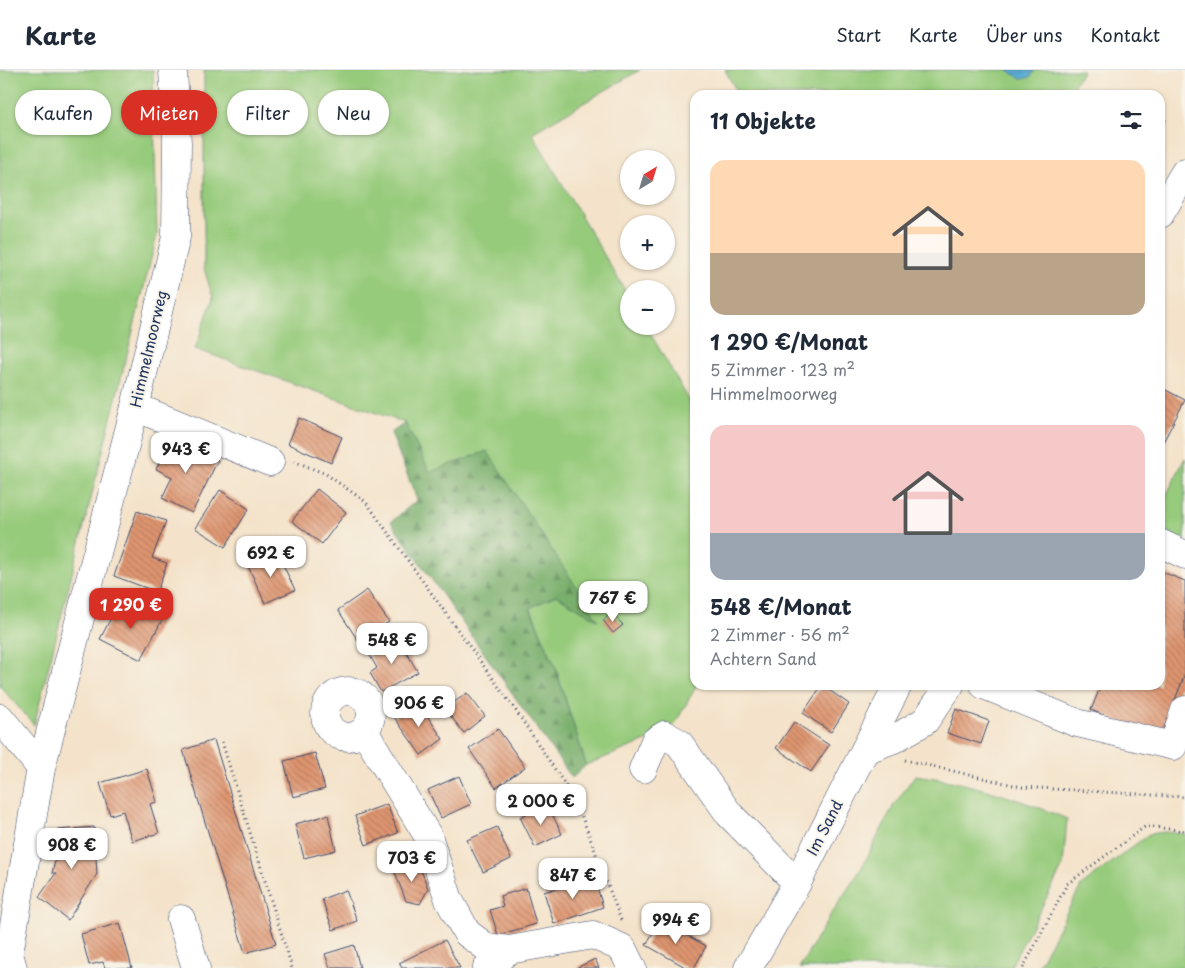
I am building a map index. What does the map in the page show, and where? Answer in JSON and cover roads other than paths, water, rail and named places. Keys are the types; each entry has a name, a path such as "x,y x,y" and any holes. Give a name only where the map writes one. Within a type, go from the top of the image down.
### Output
{"street":[{"name":"Himmelmoorweg","path":"13,968 9,954 41,768 135,407 176,237 177,144 173,70"},
{"path":"1165,206 1185,172"},
{"path":"135,407 270,462"},
{"path":"1165,545 1185,555"},
{"name":"Im Sand","path":"748,968 797,882 895,690"},
{"path":"865,750 894,739 925,721 947,690"},
{"path":"996,690 1077,723 1172,746 1185,710"},
{"path":"0,718 41,768"},
{"path":"364,731 428,836 449,900 467,933 486,947 510,950 593,935 627,958"},
{"path":"643,769 655,741 665,735 679,743 730,814 797,882"},
{"path":"181,919 196,968"},
{"path":"487,968 510,950"}],"water":[{"path":"1008,70 1035,70 1030,77 1021,79"}]}
